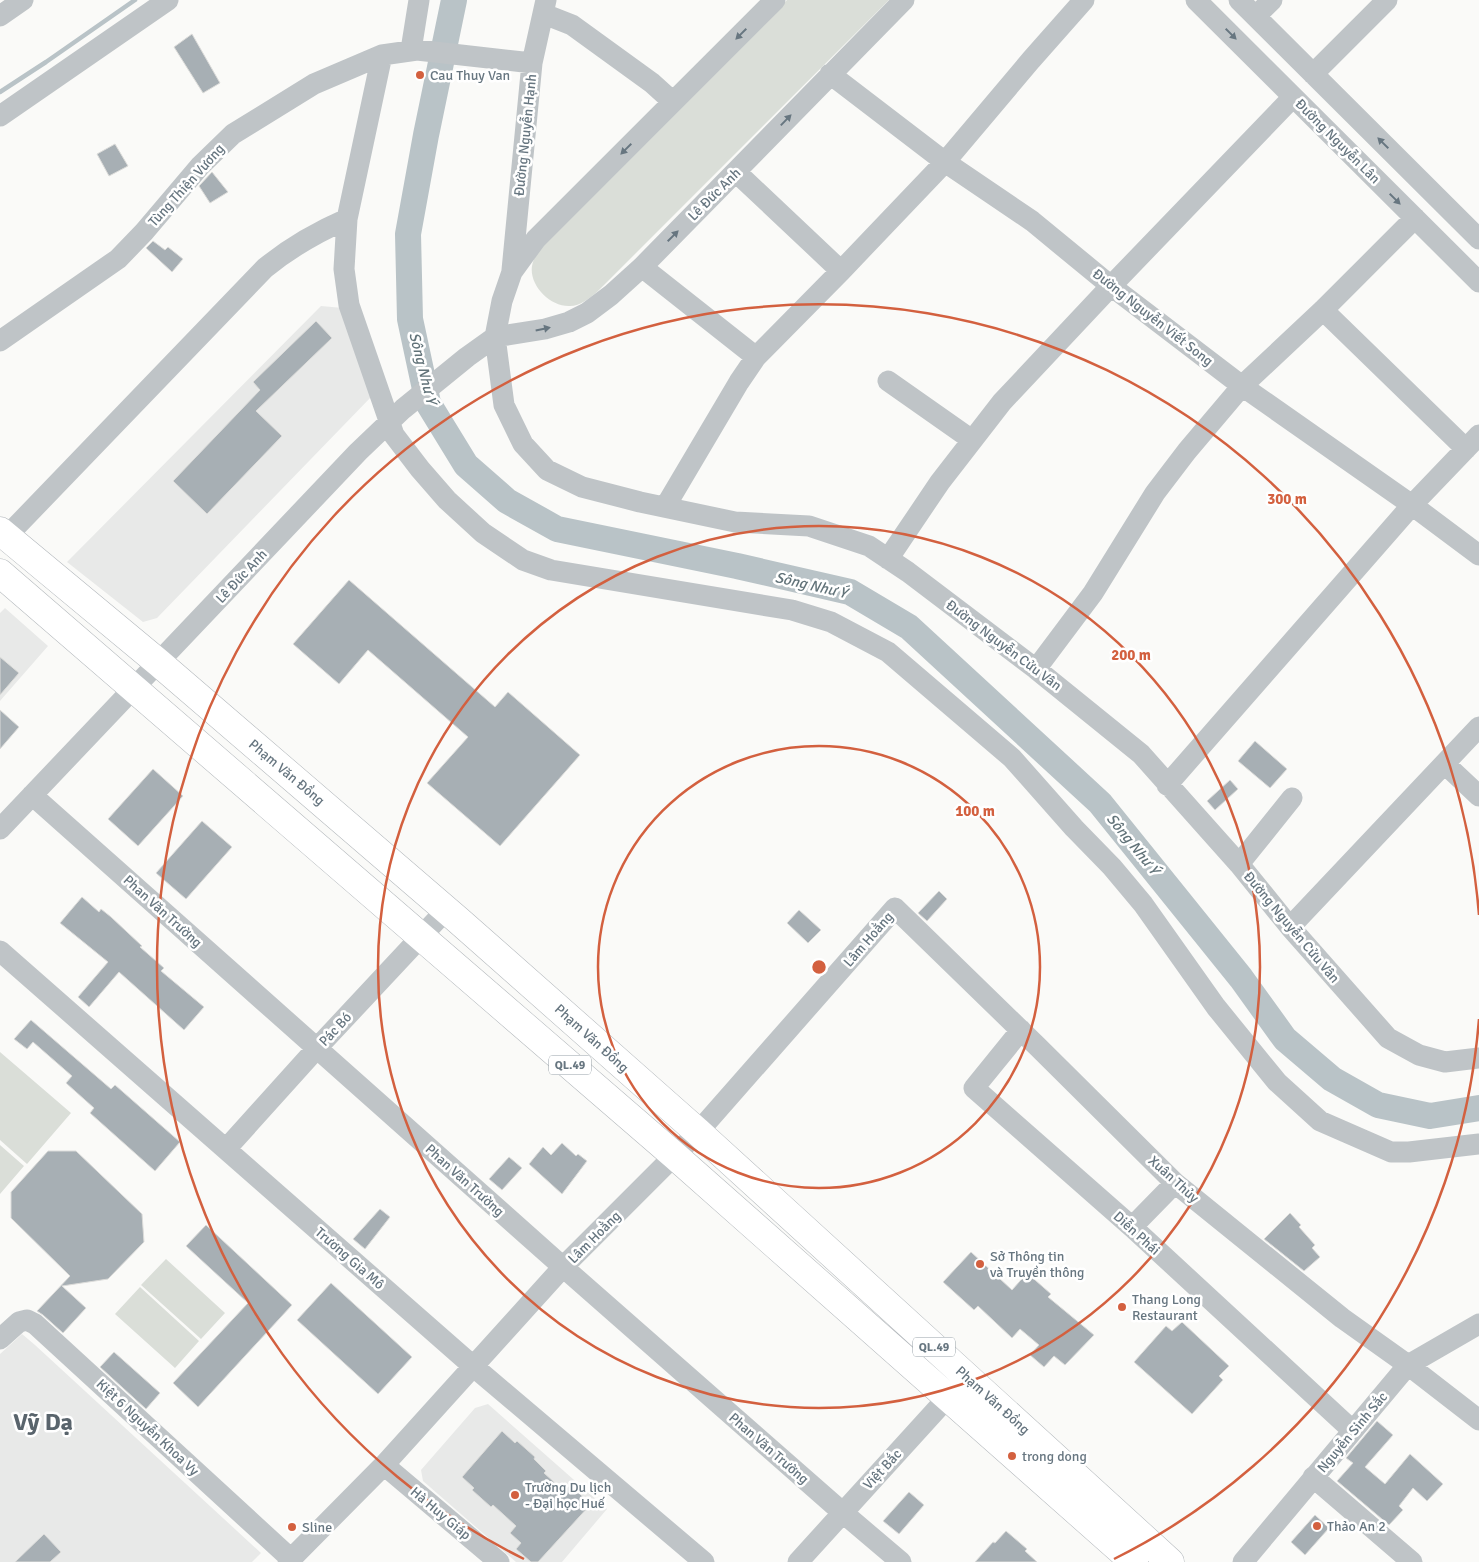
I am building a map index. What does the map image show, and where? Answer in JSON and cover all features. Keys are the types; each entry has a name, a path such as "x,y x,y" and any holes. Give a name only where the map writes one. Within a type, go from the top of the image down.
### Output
{"main road":[{"name":"Phạm Văn Đồng","path":"3,534 159,663 446,910 698,1132 1170,1562"},
{"name":"Phạm Văn Đồng","path":"0,573 675,1156 1134,1562"}],"street":[{"path":"0,16 23,0"},
{"path":"0,116 168,0"},
{"path":"414,50 419,0"},
{"name":"Lê Đức Anh","path":"0,829 395,415 495,337 545,329 569,322 587,313 611,295 642,267 904,0"},
{"path":"665,507 756,357 945,162 1084,0"},
{"name":"Đường Nguyễn Lân","path":"1196,0 1479,282"},
{"path":"1239,0 1479,239"},
{"path":"1256,16 1272,0"},
{"path":"1313,74 1387,0"},
{"path":"495,337 502,301 512,272 536,239 673,102 768,2"},
{"path":"545,7 652,83 673,102"},
{"name":"Đường Nguyễn Hạnh","path":"512,272 532,63 545,7"},
{"name":"Tùng Thiện Vương","path":"0,341 118,259 144,232 200,166 233,134 314,84 382,55 414,50 532,63"},
{"path":"382,55 347,219 344,269 349,305 395,415 394,435 447,500 483,533 523,560 550,570 572,575 767,604 792,610 831,622 888,652 1012,758 1074,828 1112,867 1143,904 1216,1007 1277,1082 1320,1121 1391,1152 1409,1152 1479,1144"},
{"name":"Đường Nguyễn Viết Song","path":"830,74 945,162 1032,221 1111,286 1242,386 1412,505 1479,555"},
{"path":"888,559 940,482 1002,402 1293,97"},
{"path":"736,172 841,271"},
{"path":"1036,668 1093,594 1155,493 1187,451 1242,386 1415,218"},
{"path":"3,534 265,268 284,253 320,230 347,219"},
{"path":"642,267 756,357"},
{"path":"1167,785 1412,505 1473,442 1322,310"},
{"name":"Đường Nguyễn Cửu Vân","path":"495,337 504,405 523,444 546,470 582,487 665,507 735,522 809,526 869,546 1036,668 1140,754 1239,864 1290,928 1388,1038 1419,1055 1445,1062 1479,1058"},
{"path":"888,381 972,440"},
{"path":"1290,928 1479,727"},
{"path":"1445,764 1479,796"},
{"name":"Phan Văn Trường","path":"32,795 563,1267 901,1562"},
{"path":"1239,864 1292,798"},
{"name":"Xuân Thủy","path":"895,908 1175,1183 1342,1318 1408,1365 1479,1420"},
{"name":"Lâm Hoằng","path":"290,1561 384,1465 563,1267 698,1132 895,908"},
{"name":"Pác Bó","path":"226,1149 446,910"},
{"name":"Trương Gia Mô","path":"0,951 474,1367 704,1562"},
{"name":"Diễn Phái","path":"1021,1030 974,1088 1132,1227 1353,1431"},
{"path":"1132,1227 1175,1183"},
{"name":"Kiệt 6 Nguyễn Khoa Vy","path":"0,1339 19,1322 27,1320 35,1324 290,1561"},
{"name":"Nguyễn Sinh Sắc","path":"1243,1562 1408,1365 1479,1324"},
{"name":"Việt Bắc","path":"798,1562 948,1397 970,1379"},
{"name":"Hà Huy Giáp","path":"384,1465 498,1562"},
{"path":"1313,1477 1412,1562"}],"shaded area":[{"path":"787,0 889,0 597,292 574,306 555,303 548,299 537,287 532,273 533,262 542,246"},
{"path":"321,306 343,308 372,396 157,618 143,622 67,562"},
{"path":"5,608 48,646 0,701 0,613"},
{"path":"0,1052 71,1113 27,1164 0,1140"},
{"path":"0,1145 24,1166 0,1194"},
{"path":"166,1259 225,1313 201,1339 141,1285"},
{"path":"140,1287 199,1341 175,1368 115,1314"},
{"path":"22,1334 261,1553 252,1562 0,1562 0,1354"},
{"name":"Trường Du lịch - Đại học Huế","path":"488,1404 607,1509 562,1562 516,1562 423,1481 421,1470 475,1408"}],"building":[{"path":"192,34 220,83 203,93 174,47"},
{"path":"115,144 128,166 109,176 97,154"},
{"path":"212,172 228,192 210,203 199,186"},
{"path":"153,241 165,250 168,247 183,259 172,272 146,248"},
{"path":"316,321 332,338 256,411 282,436 207,514 173,481 260,390 253,382"},
{"path":"349,580 495,707 508,692 580,755 500,846 427,783 468,737 368,650 339,684 293,644"},
{"path":"0,657 19,673 0,695"},
{"path":"0,710 19,727 0,749"},
{"path":"1255,741 1287,769 1270,788 1238,761"},
{"path":"153,769 183,796 138,846 108,819"},
{"path":"1230,780 1238,789 1215,810 1207,801"},
{"path":"202,821 232,847 186,899 156,873"},
{"path":"939,891 947,899 927,921 918,913"},
{"path":"82,897 99,912 101,909 111,917 142,946 140,947 164,968 161,971 204,1007 184,1030 119,972 89,1007 78,997 108,962 60,923"},
{"path":"799,910 821,930 808,943 787,923"},
{"path":"31,1020 111,1089 115,1085 180,1142 155,1171 90,1113 94,1108 66,1083 72,1076 33,1042 27,1049 14,1039"},
{"path":"562,1143 576,1156 578,1154 587,1161 562,1194 529,1164 543,1147 551,1155"},
{"path":"48,1151 76,1151 142,1214 144,1242 108,1279 62,1286 86,1308 63,1333 37,1311 70,1276 11,1218 11,1192"},
{"path":"509,1157 522,1168 502,1190 489,1179"},
{"path":"380,1209 390,1217 365,1249 353,1239"},
{"path":"1290,1213 1301,1225 1299,1227 1315,1245 1312,1248 1320,1257 1304,1271 1264,1239"},
{"path":"206,1225 292,1305 198,1407 173,1383 248,1303 186,1246"},
{"path":"971,1252 1012,1290 1027,1273 1051,1294 1048,1297 1094,1335 1065,1365 1054,1356 1044,1367 1030,1355 1039,1345 1020,1329 1012,1338 978,1306 974,1310 943,1282"},
{"path":"331,1283 412,1357 378,1394 297,1320"},
{"path":"1182,1322 1229,1366 1219,1376 1223,1380 1192,1414 1134,1362 1166,1326 1172,1331"},
{"path":"114,1352 160,1393 146,1409 100,1367"},
{"path":"1377,1421 1393,1435 1365,1467 1385,1484 1410,1454 1443,1484 1427,1501 1413,1488 1399,1506 1403,1510 1389,1525 1337,1481 1353,1463 1346,1458"},
{"path":"502,1431 535,1457 534,1459 546,1471 544,1473 564,1491 570,1485 591,1504 538,1562 531,1562 516,1549 521,1543 510,1533 516,1526 493,1505 491,1507 472,1490 474,1488 462,1477"},
{"path":"909,1492 924,1505 899,1534 883,1521"},
{"path":"1315,1515 1329,1528 1305,1555 1291,1542"},
{"path":"1006,1531 1027,1549 1025,1551 1037,1562 975,1562 993,1542 995,1543"},
{"path":"44,1534 61,1552 50,1562 15,1562"}],"waterway":[{"path":"0,92 135,0"},
{"name":"Sông Như Ý","path":"454,0 408,234 410,319 428,403 466,465 507,501 557,529 737,566 850,592 909,627 1100,803 1241,978 1285,1039 1332,1079 1378,1105 1430,1116 1479,1108"}],"place":[{"name":"Cau Thuy Van","path":"420,75"},
{"name":"Sở Thông tin và Truyền thông","path":"980,1264"},
{"name":"Thang Long Restaurant","path":"1122,1307"},
{"name":"trong dong","path":"1012,1456"},
{"name":"Trường Du lịch - Đại học Huế","path":"515,1495"},
{"name":"Thảo An 2","path":"1317,1526"},
{"name":"Sline","path":"292,1527"}],"district":[{"name":"Vỹ Dạ","path":"43,1422"}]}
